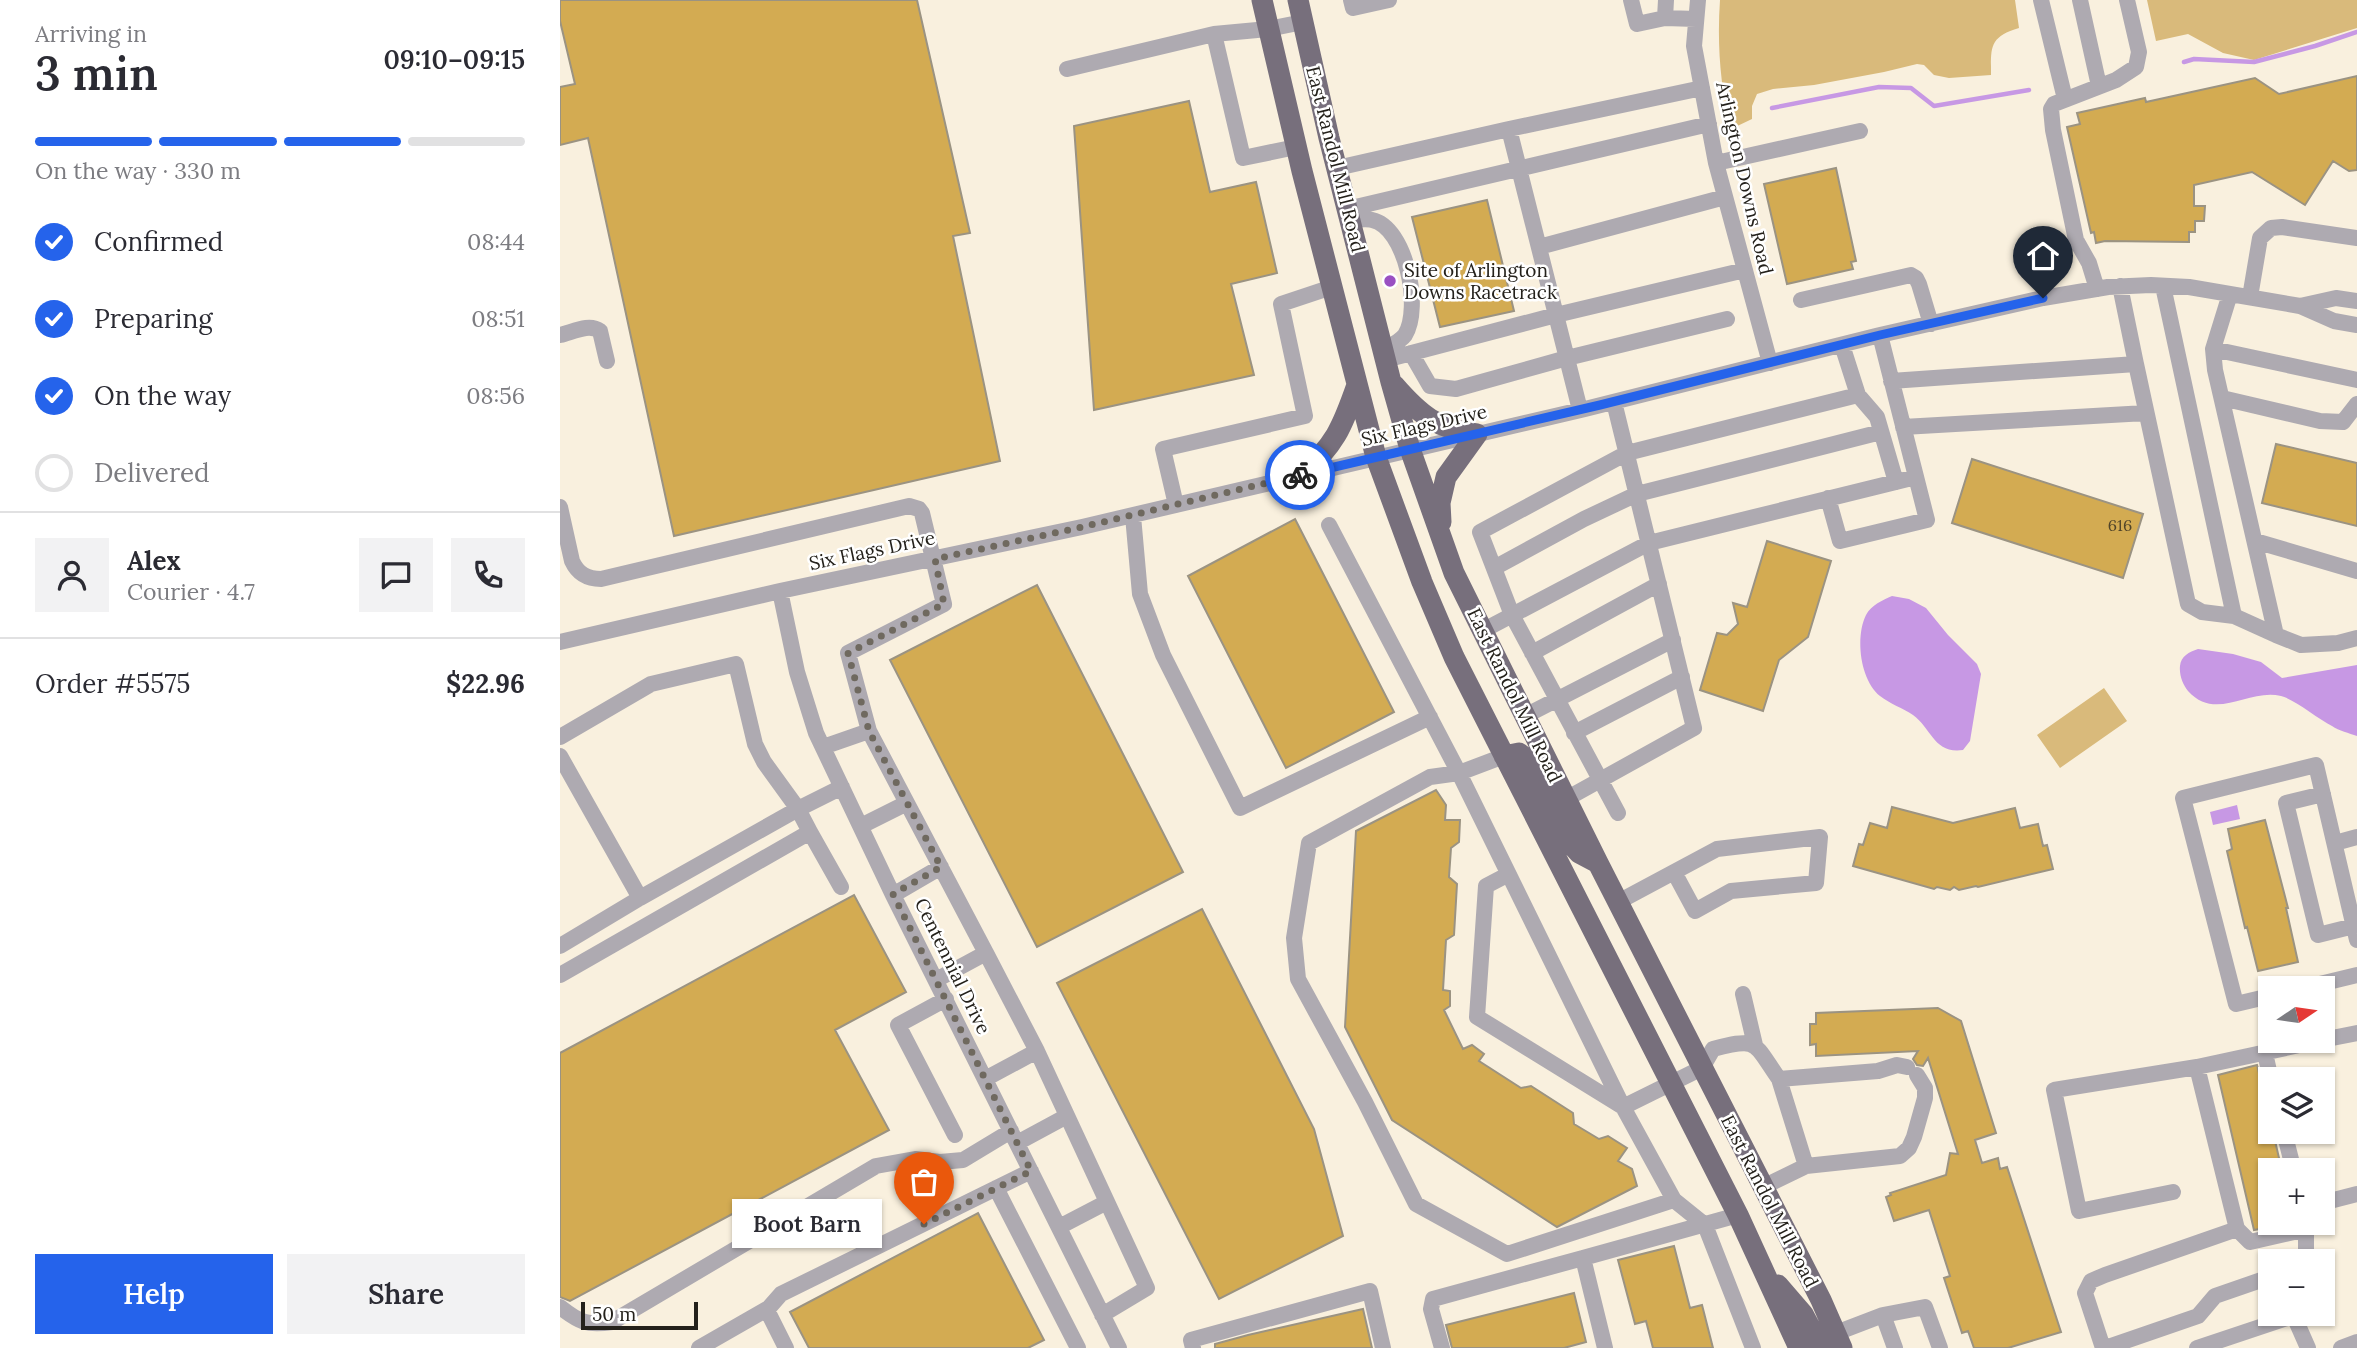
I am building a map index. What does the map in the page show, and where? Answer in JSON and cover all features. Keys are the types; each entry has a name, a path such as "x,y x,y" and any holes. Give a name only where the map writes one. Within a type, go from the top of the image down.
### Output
{"main road":[{"name":"East Randol Mill Road","path":"1262,0 1296,147 1376,457 1422,582 1454,657 1738,1215 1799,1348"},
{"name":"East Randol Mill Road","path":"1298,0 1391,382 1410,449 1454,573 1763,1187 1833,1343"},
{"path":"1391,382 1429,420 1453,431 1477,434 1446,477 1440,503 1441,535"},
{"path":"1300,475 1330,447 1345,420 1357,385"},
{"path":"1504,756 1519,753 1528,760 1567,840 1579,853 1598,863"},
{"path":"1766,1275 1783,1289 1803,1314 1833,1343"}],"street":[{"path":"1351,0 1353,8 1389,0"},
{"path":"1631,0 1637,24 1665,18 1696,19"},
{"path":"1665,18 1666,0"},
{"name":"Arlington Downs Road","path":"1698,0 1694,46 1716,163 1770,363"},
{"path":"2041,0 2065,99"},
{"path":"2080,0 2099,86"},
{"path":"2097,289 2089,263 2076,240 2053,130 2052,109 2053,104 2116,80 2136,67 2139,52 2127,0"},
{"path":"1067,68 1214,34 1268,29 1303,22"},
{"path":"1214,34 1243,158 1296,147"},
{"path":"1337,168 1702,88"},
{"path":"1349,215 1519,168 1709,124"},
{"path":"1509,129 1580,410"},
{"path":"1716,163 1860,131"},
{"path":"1539,247 1725,197"},
{"path":"1349,215 1372,220 1386,228 1404,255 1411,287 1412,310 1405,335 1384,355"},
{"path":"2250,297 2260,238 2271,228 2282,227 2357,238"},
{"path":"1384,355 1411,353 1556,314 1745,270"},
{"path":"1801,300 1911,275 1919,284 1931,324"},
{"path":"2120,286 2188,604 2202,612 2234,616 2301,645 2338,643 2357,638"},
{"path":"2163,286 2234,616"},
{"name":"Six Flags Drive","path":"560,642 780,591 1133,516 1614,402 1880,335 2097,289 2163,286 2230,294 2300,306 2334,321 2357,325"},
{"path":"1177,505 1163,449 1305,416 1281,304 1332,287"},
{"path":"2230,294 2213,349 2215,370 2276,635"},
{"name":"Six Flags Drive","path":"2300,306 2336,298 2357,301"},
{"path":"1411,353 1430,386 1457,389 1567,358 1727,319"},
{"path":"560,335 589,327 597,328 607,362"},
{"path":"1828,498 1840,541 1927,520 1880,335"},
{"path":"1842,345 1858,395 1877,417 1896,482"},
{"path":"2213,349 2357,380"},
{"path":"1891,381 2136,364"},
{"path":"1618,813 1512,615 1480,533 1627,453 1858,395"},
{"path":"2222,398 2320,421 2343,422 2357,404"},
{"path":"1566,799 1694,728 1614,402"},
{"path":"1903,427 2146,412"},
{"path":"1494,568 1584,519 1637,494 1881,432"},
{"path":"1482,631 1649,543 1916,477"},
{"path":"560,507 575,568 583,576 592,579 909,506 922,513 944,604 848,653 869,731 1037,1051 1147,1288 1102,1315"},
{"path":"1133,516 1140,594 1163,655 1240,808 1430,717"},
{"path":"1329,525 1459,773 1623,1107 1674,1200 1704,1224 1754,1348"},
{"path":"2255,541 2357,571"},
{"path":"1532,653 1659,584"},
{"name":"Centennial Drive","path":"780,591 797,672 816,733 1119,1348"},
{"path":"1525,716 1673,640"},
{"path":"560,737 651,684 736,664 755,744 764,762 797,809 841,887"},
{"path":"1574,733 1682,677"},
{"path":"823,747 869,731"},
{"path":"560,756 640,898"},
{"path":"1504,756 1459,773 1430,777 1309,843 1294,938 1298,979 1365,1102 1416,1204 1507,1254 1674,1200"},
{"path":"2258,999 2235,1004 2183,798 2316,765 2335,843 2356,933 2318,935 2286,803 2323,794"},
{"path":"560,946 797,809 842,787"},
{"path":"861,826 907,803"},
{"path":"560,975 810,832"},
{"path":"1618,902 1674,872 1717,849 1820,837 1816,883 1731,891 1695,911 1674,872"},
{"path":"2335,843 2357,837"},
{"path":"893,894 941,867"},
{"path":"1507,875 1486,886 1477,1017 1623,1107"},
{"path":"936,980 986,953"},
{"path":"2335,980 2357,975"},
{"path":"1743,993 1755,1045 1779,1079 1806,1166"},
{"path":"946,999 898,1025 954,1135"},
{"path":"2335,1038 2357,1033"},
{"path":"1623,1107 1702,1068 1713,1049 1743,1041 1755,1045"},
{"path":"985,1079 1037,1051"},
{"path":"2174,1192 2079,1211 2054,1090 2260,1054"},
{"path":"1763,1187 1806,1166 1900,1156 1909,1149 1925,1098 1925,1088 1912,1071 1897,1065 1878,1071 1779,1079"},
{"path":"2197,1067 2238,1230 2250,1242 2274,1235"},
{"path":"560,1307 579,1321 597,1325 612,1322 876,1166 915,1158 963,1160 1067,1116"},
{"path":"699,1348 767,1309 781,1294 1031,1171"},
{"path":"996,1188 1078,1348"},
{"path":"2335,1200 2357,1194"},
{"path":"1059,1227 1107,1202"},
{"path":"1442,1348 1432,1309 1433,1300 1738,1215"},
{"path":"2238,1230 2091,1282 2085,1293 2104,1348 2198,1316 2215,1296 2258,1282"},
{"path":"1583,1258 1605,1348"},
{"path":"1193,1348 1191,1340 1370,1291 1383,1348"},
{"path":"1833,1343 1884,1315 1925,1307 1940,1348"},
{"path":"767,1309 786,1348"},
{"path":"1884,1315 1895,1348"},
{"path":"2197,1348 2261,1326"},
{"path":"2298,1326 2308,1348"},
{"path":"2340,1348 2357,1342"}],"shaded area":[{"path":"1720,0 2015,0 2019,28 2002,35 1994,44 1991,75 1949,78 1934,75 1924,65 1917,64 1814,85 1773,89 1757,94 1752,106 1752,119 1731,129 1720,65"},
{"path":"2147,0 2357,0 2357,28 2254,60 2223,53 2188,34 2156,41"},
{"path":"1892,596 1909,599 1926,608 1977,664 1981,674 1970,741 1963,750 1953,750 1939,744 1919,721 1880,696 1868,680 1861,658 1863,624 1871,608"},
{"path":"2198,649 2233,654 2261,662 2282,678 2357,665 2357,736 2335,728 2281,696 2257,696 2221,704 2199,700 2186,689 2180,669 2184,657"},
{"path":"2104,688 2127,721 2060,768 2037,735"},
{"path":"2237,805 2240,819 2213,825 2210,812"}],"building":[{"path":"560,0 917,0 970,233 953,236 1000,461 674,536 588,138 560,145 560,87 575,84 560,21"},
{"path":"2357,76 2357,170 2349,171 2333,161 2305,205 2252,172 2194,185 2194,206 2205,206 2204,221 2195,221 2195,232 2189,232 2189,242 2096,243 2094,232 2091,233 2067,127 2080,124 2077,113 2145,98 2146,102 2255,78 2279,94"},
{"path":"1189,101 1210,192 1256,182 1277,273 1231,284 1254,375 1094,410 1074,126"},
{"path":"1836,168 1856,261 1851,262 1853,269 1787,284 1764,184"},
{"path":"1487,200 1514,311 1440,327 1412,217"},
{"path":"2276,444 2357,463 2357,526 2262,503"},
{"path":"1972,459 2143,514 2123,578 1952,523"},
{"path":"1295,519 1394,712 1286,768 1188,576"},
{"path":"1767,541 1831,561 1808,637 1779,660 1763,711 1700,690 1717,633 1727,635 1738,624 1733,603 1747,607"},
{"path":"1037,585 1183,872 1037,947 890,660"},
{"path":"1436,790 1446,805 1445,820 1460,820 1459,842 1451,848 1449,877 1457,884 1454,935 1446,940 1443,990 1450,991 1450,1006 1444,1010 1463,1049 1472,1045 1484,1054 1479,1061 1521,1088 1531,1086 1573,1113 1574,1124 1599,1139 1608,1136 1627,1148 1618,1161 1632,1169 1637,1186 1557,1227 1392,1120 1345,1027 1356,831"},
{"path":"1892,807 1953,823 2015,808 2020,828 2038,824 2043,846 2047,845 2053,869 1978,887 1959,890 1954,887 1950,890 1937,887 1934,889 1853,866 1859,844 1863,845 1870,823 1887,828"},
{"path":"2265,820 2288,908 2298,962 2258,971 2227,851 2232,849 2228,829"},
{"path":"854,895 906,992 835,1030 889,1130 570,1301 560,1297 560,1053"},
{"path":"1202,909 1314,1129 1343,1236 1219,1299 1057,983"},
{"path":"1938,1008 1961,1021 1996,1133 1975,1140 1982,1163 1998,1158 2000,1169 2007,1167 2061,1332 2008,1348 1974,1348 1968,1331 1962,1333 1944,1278 1950,1276 1929,1210 1894,1221 1886,1197 1891,1195 1890,1193 1946,1175 1950,1153 1958,1154 1928,1058 1923,1066 1917,1065 1913,1059 1918,1051 1816,1056 1816,1044 1810,1045 1810,1024 1816,1024 1816,1013"},
{"path":"2257,1065 2258,1144 2276,1144 2279,1158 2258,1158 2258,1229 2254,1230 2218,1075"},
{"path":"978,1213 1044,1340 1028,1348 809,1348 790,1312"},
{"path":"1674,1246 1690,1308 1702,1305 1713,1348 1653,1348 1646,1321 1635,1324 1618,1260"},
{"path":"1574,1293 1586,1342 1564,1348 1452,1348 1446,1325"},
{"path":"1363,1309 1372,1348 1215,1348 1215,1344 1248,1335"}],"waterway":[{"path":"2184,62 2194,59 2254,62 2357,32"},
{"path":"1772,108 1879,87 1911,88 1934,106 2029,90"}],"way so far":[{"path":"924,1224 1031,1171 893,894 941,867 869,731 848,653 944,604 935,559 1300,475"}],"place":[{"name":"Site of Arlington Downs Racetrack","path":"1390,281"},
{"name":"Boot Barn","path":"924,1224"}],"route":[{"path":"1300,475 2043,298"}]}
